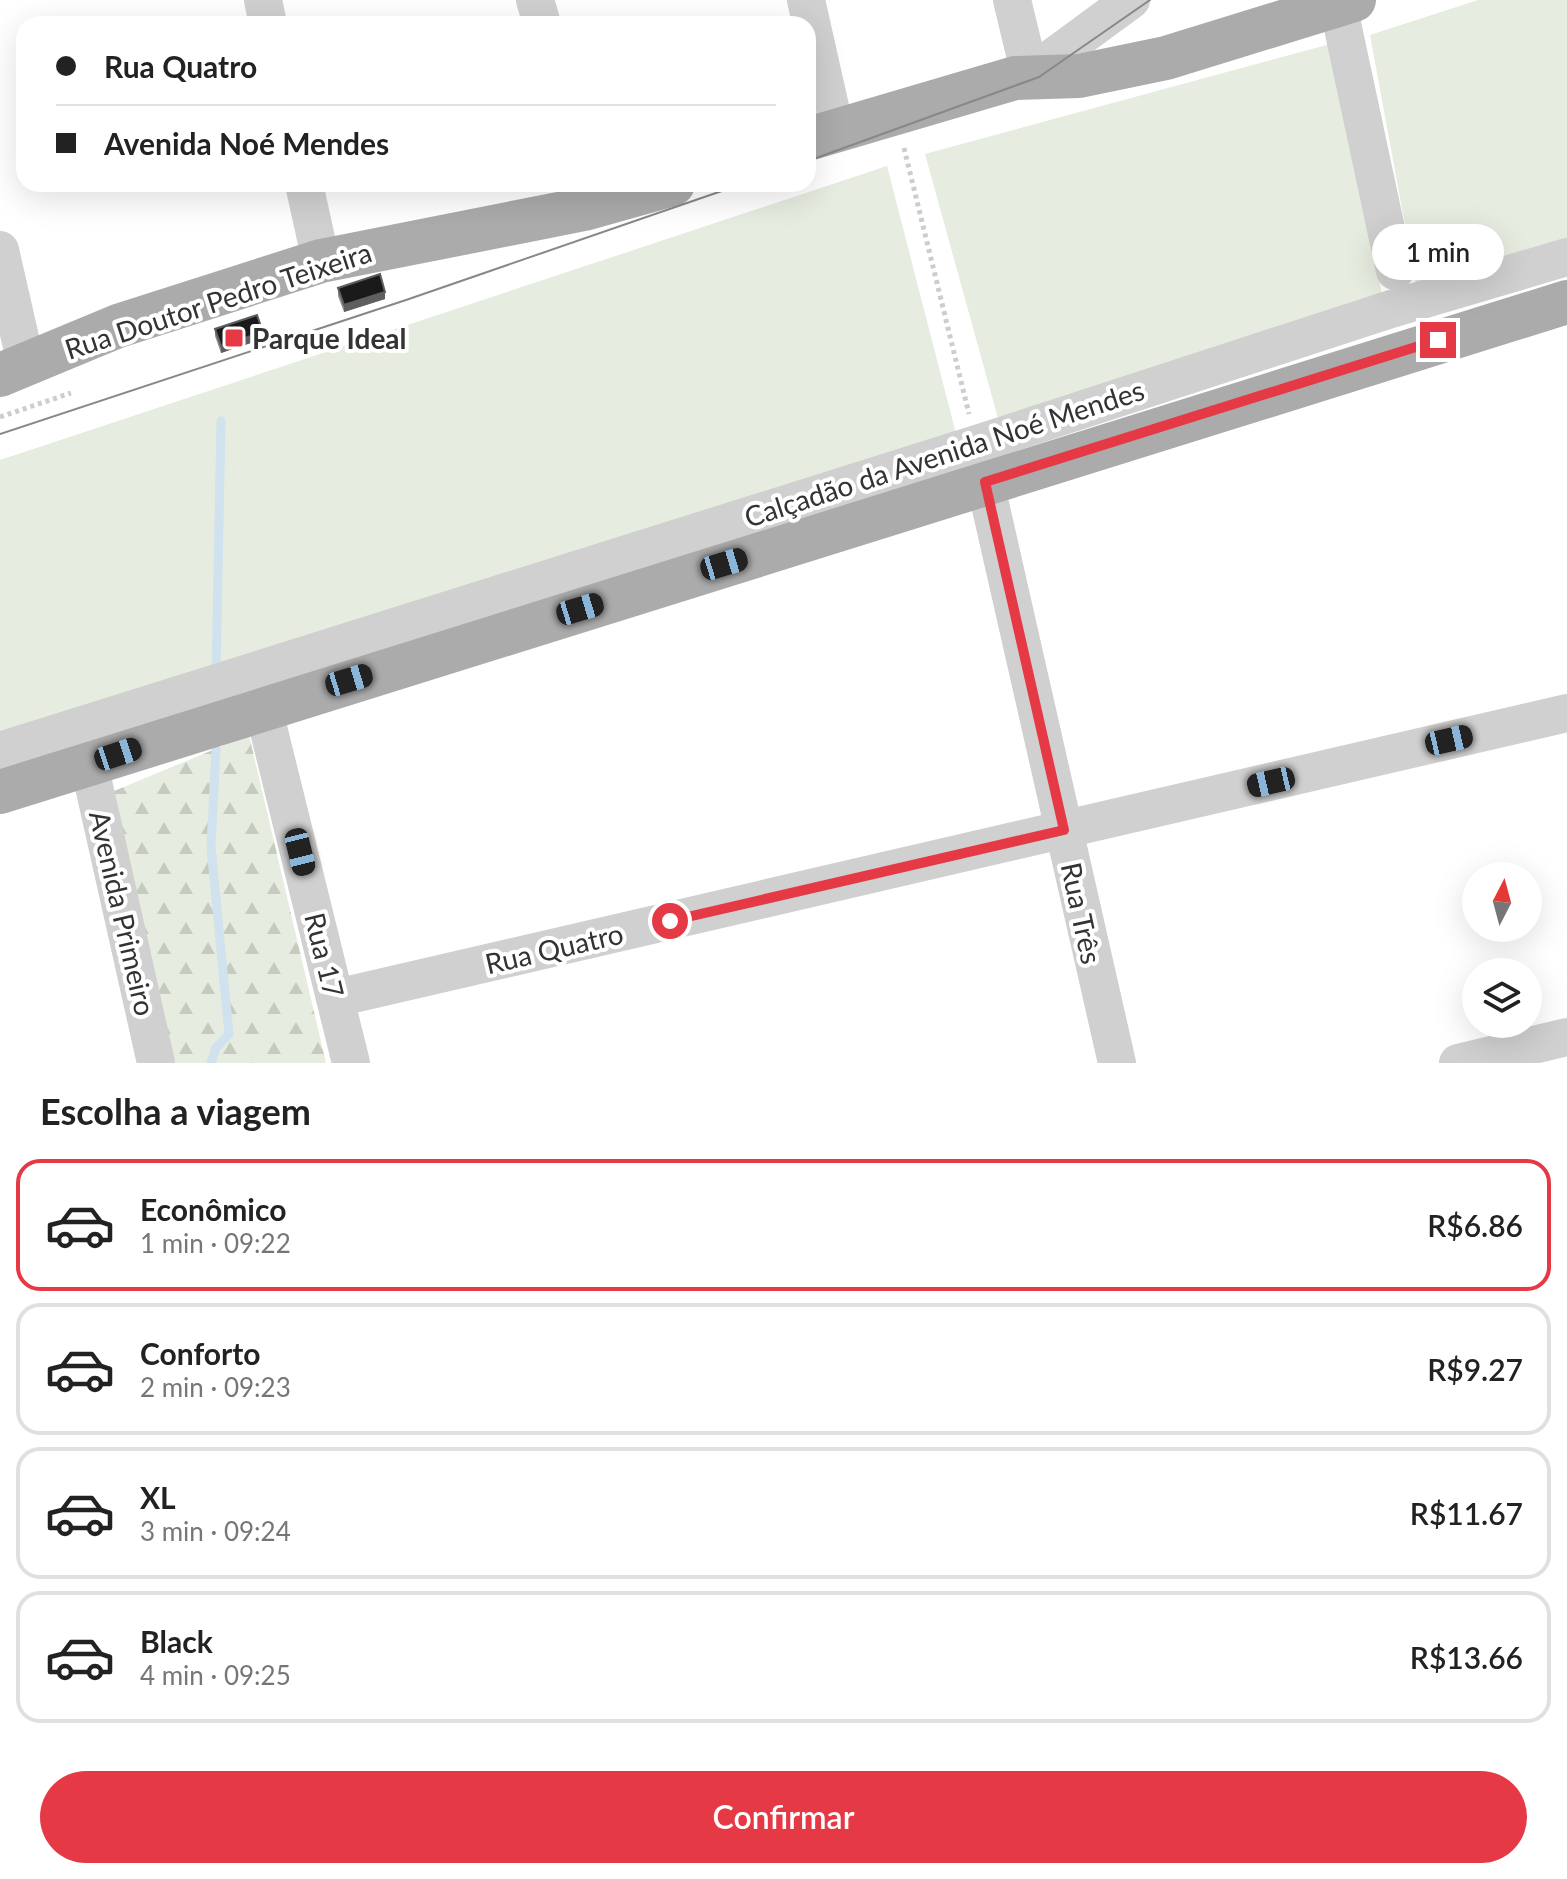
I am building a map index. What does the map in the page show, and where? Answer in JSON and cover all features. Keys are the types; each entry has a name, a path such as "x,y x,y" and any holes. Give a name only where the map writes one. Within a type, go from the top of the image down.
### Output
{"main road":[{"path":"822,134 1026,77 1079,76 1166,58 1343,2"},
{"name":"Rua Doutor Pedro Teixeira","path":"13,370 118,326 321,261 581,197 616,192"},
{"path":"0,792 263,707 981,463 1567,302"}],"street":[{"path":"1012,0 1026,58 1026,77"},
{"path":"1026,77 1131,0"},
{"path":"1343,2 1395,271"},
{"path":"816,84 822,134"},
{"path":"306,192 321,261"},
{"path":"0,250 13,370"},
{"name":"Calçadão da Avenida Noé Mendes","path":"0,751 981,463 1391,309 1567,257"},
{"name":"Rua Três","path":"981,463 1117,1063"},
{"name":"Rua 17","path":"263,707 351,1063"},
{"name":"Rua Quatro","path":"336,998 1567,713"},
{"name":"Avenida Primeiro","path":"89,764 156,1063"},
{"path":"1458,1063 1567,1037"}],"path":[{"path":"896,112 981,463"},
{"path":"0,417 71,393"}],"green space":[{"path":"1478,0 1567,0 1567,265 1421,312 1370,35"},
{"path":"1334,43 1388,326 1004,440 925,154"},
{"path":"887,166 962,457 0,760 0,460"},
{"path":"249,735 326,1063 165,1063 102,796"}],"building":[{"path":"380,274 385,292 344,305 338,288"},
{"path":"257,315 263,332 221,346 215,329"}],"waterway":[{"path":"216,674 221,421"},
{"path":"211,1063 216,1048 229,1034 211,847 216,749"}],"tram line":[{"path":"816,158 1039,77 1150,0"},
{"path":"0,434 406,300 719,192"}],"place":[{"name":"Parque Ideal","path":"234,338"}],"route":[{"path":"670,921 1064,830 1007,591 985,482 1438,340"}]}
